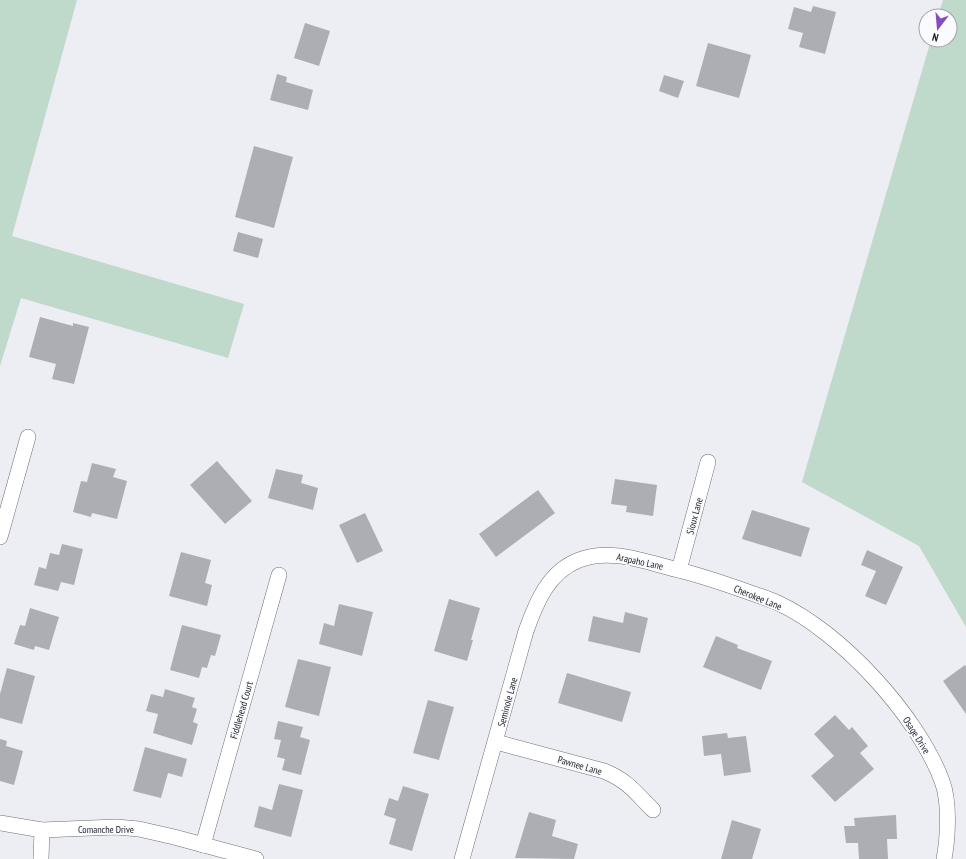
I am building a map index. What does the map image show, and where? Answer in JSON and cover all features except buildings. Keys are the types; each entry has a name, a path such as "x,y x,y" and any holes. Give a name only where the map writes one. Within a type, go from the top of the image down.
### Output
{"street":[{"path":"0,537 28,437"},
{"name":"Sioux Lane","path":"679,570 708,462"},
{"name":"Arapaho Lane","path":"578,561 593,556 624,556 679,570"},
{"name":"Seminole Lane","path":"462,859 526,631 534,608 550,581 564,569 578,561"},
{"name":"Cherokee Lane","path":"679,570 722,582 778,603 805,619 831,638"},
{"name":"Fiddlehead Court","path":"203,845 279,575"},
{"name":"Osage Drive","path":"831,638 862,666 888,694 901,710 927,749 943,782 947,805 948,827 944,859"},
{"name":"Pawnee Lane","path":"496,742 604,771 622,779 653,810"},
{"name":"Comanche Drive","path":"0,823 42,830 116,827 139,829 256,859"},
{"path":"41,859 42,830"}],"green space":[{"path":"0,0 77,0 12,236 244,304 228,358 21,298 0,366"},
{"path":"943,0 966,0 966,627 919,546 802,482 929,48 958,48 958,8 940,8"}]}
